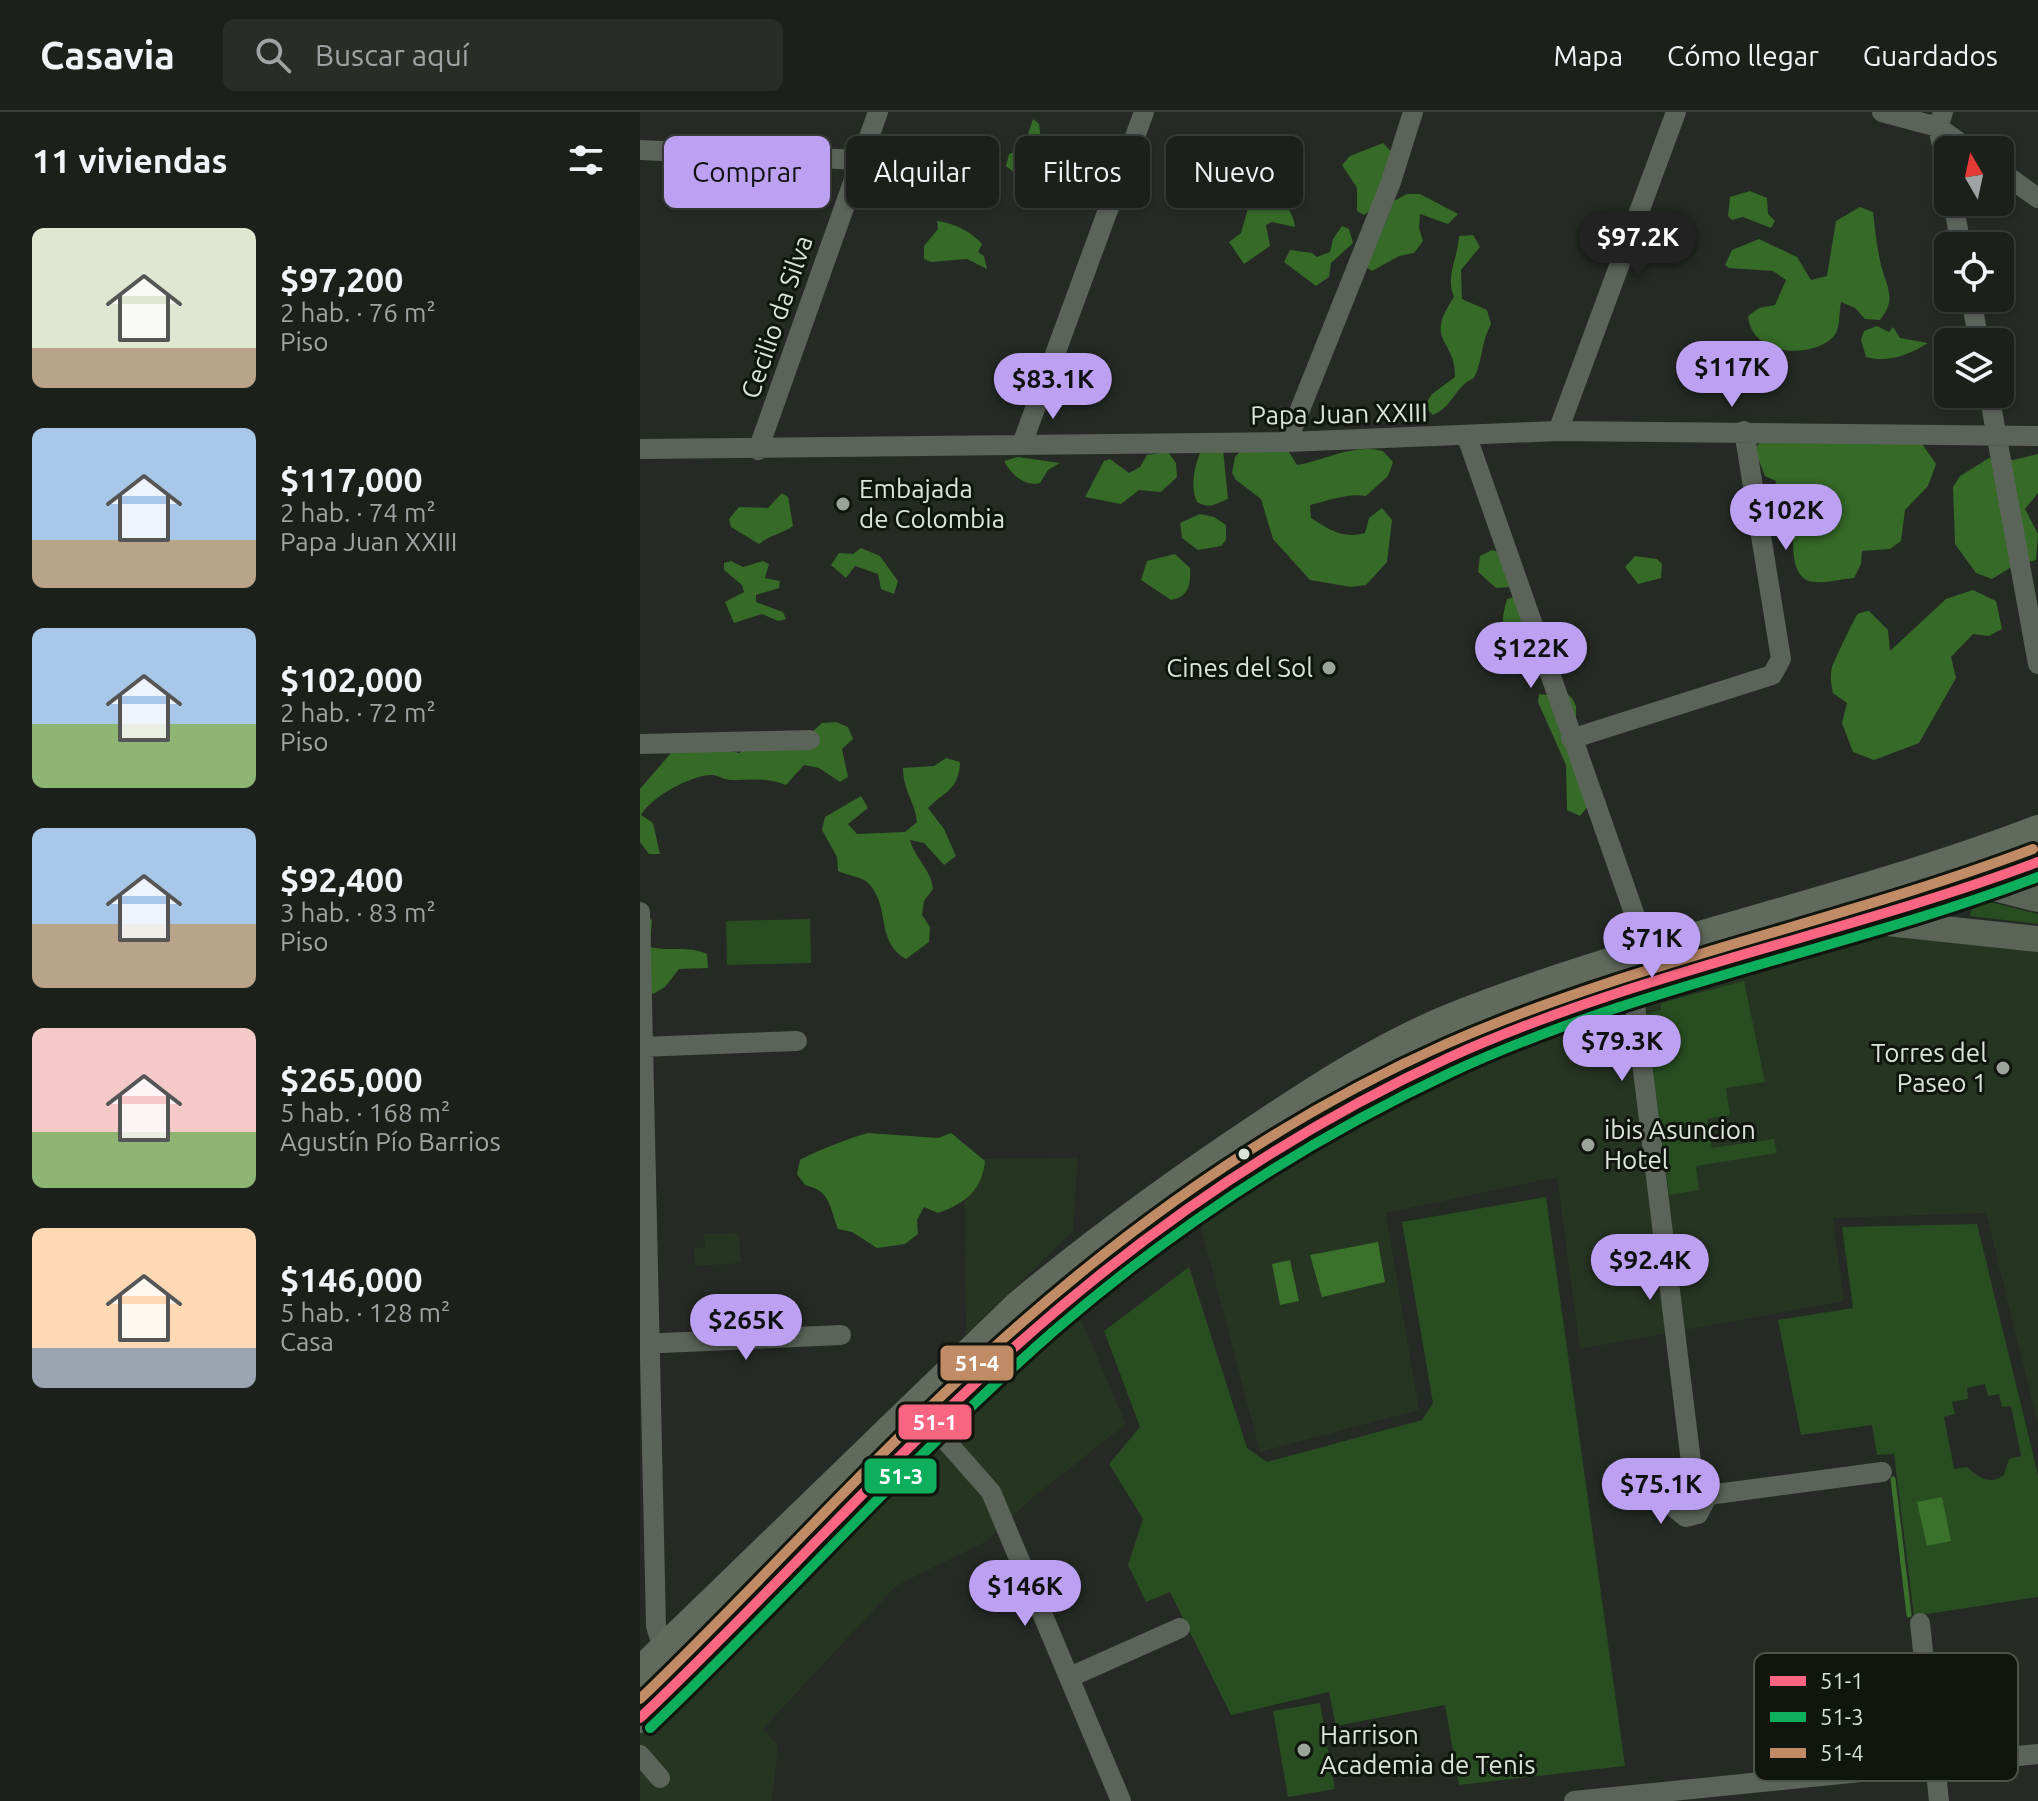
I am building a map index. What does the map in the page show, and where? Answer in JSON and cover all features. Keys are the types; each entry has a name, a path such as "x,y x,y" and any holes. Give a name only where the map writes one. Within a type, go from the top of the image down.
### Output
{"highway":[{"path":"640,1672 932,1425 1019,1305 1122,1223 1314,1091 1454,1017 1642,938 1898,881 2038,830"},
{"path":"640,1718 932,1425 1034,1330 1104,1273 1216,1190 1307,1135 1451,1057 1633,989 1871,922 1982,885 2038,862"},
{"path":"1898,881 1982,885"},
{"path":"1307,1135 1332,1104 1399,1067 1426,1032"}],"main road":[{"path":"1982,885 2038,899"},
{"path":"1871,922 1920,924 2038,939"}],"street":[{"name":"Cecilio da Silva","path":"869,136 878,112"},
{"path":"1022,444 1144,112"},
{"path":"1287,442 1391,182 1413,112"},
{"path":"1558,431 1676,112"},
{"path":"1882,112 1940,120 1956,136"},
{"path":"640,150 846,159"},
{"path":"2014,181 2038,198"},
{"name":"Cecilio da Silva","path":"758,450 846,200"},
{"path":"1992,408 2030,576 2038,664"},
{"name":"Papa Juan XXIII","path":"640,449 1287,442 1558,431 2038,436"},
{"path":"1571,739 1772,675 1777,669 1781,659 1744,431"},
{"path":"1467,437 1642,938 1682,974"},
{"path":"640,744 810,740"},
{"path":"640,912 645,1344 656,1626 667,1647 689,1670"},
{"path":"1633,989 1693,1473 1708,1495"},
{"path":"642,1047 797,1041"},
{"path":"645,1344 841,1335"},
{"path":"932,1425 991,1492 1121,1801"},
{"path":"1708,1495 1882,1472"},
{"path":"1693,1473 1684,1477 1675,1488 1677,1510 1686,1517 1698,1514 1708,1495"},
{"path":"1920,1623 1923,1653"},
{"path":"1070,1677 1180,1628"},
{"path":"2018,1756 2038,1754"},
{"path":"640,1755 660,1778"},
{"path":"1574,1801 1623,1799 1789,1781"},
{"path":"1937,1781 1939,1801"}],"shaded area":[{"path":"1033,119 1039,124 1041,136 1027,136"},
{"path":"1383,143 1398,159 1372,209 1364,215 1357,211 1357,188 1342,165 1350,156"},
{"path":"1015,152 1015,174 1006,166 1009,154"},
{"path":"1750,191 1767,198 1768,214 1775,221 1771,228 1743,217 1732,220 1728,216 1730,197"},
{"path":"1407,194 1420,194 1458,214 1448,224 1420,214 1419,228 1423,241 1414,253 1399,256 1372,271 1360,263 1383,229 1394,201"},
{"path":"1860,207 1873,212 1889,293 1888,306 1880,320 1865,319 1855,308 1841,302 1836,333 1816,347 1788,350 1761,341 1752,330 1748,316 1759,308 1775,305 1786,280 1773,271 1729,268 1725,265 1732,250 1759,239 1797,257 1811,280 1827,276 1836,221"},
{"path":"1248,208 1288,208 1294,219 1295,227 1272,222 1266,225 1270,246 1244,264 1229,242 1241,233"},
{"path":"937,221 962,229 978,240 982,244 978,252 984,256 987,269 967,259 931,262 924,259 924,246 938,229"},
{"path":"1342,226 1349,229 1353,243 1331,263 1329,277 1316,286 1284,262 1290,250 1312,253 1317,257 1330,252 1333,239"},
{"path":"1473,235 1480,247 1461,270 1462,299 1487,310 1491,324 1474,378 1433,415 1424,406 1432,394 1455,377 1441,323 1454,297 1451,274 1459,236"},
{"path":"1877,326 1889,332 1893,327 1900,338 1928,343 1898,357 1866,357 1861,340 1864,331"},
{"path":"1916,435 1936,464 1928,486 1905,510 1901,541 1890,549 1862,551 1861,564 1854,578 1821,582 1807,580 1800,574 1794,556 1795,517 1787,507 1773,504 1776,481 1765,476 1754,448 1766,438"},
{"path":"1245,446 1259,452 1289,452 1297,465 1361,449 1383,451 1393,462 1388,476 1366,496 1345,496 1310,505 1311,518 1343,534 1365,533 1369,518 1382,508 1392,520 1387,562 1366,585 1351,587 1310,580 1273,539 1261,499 1236,480 1232,473 1235,457"},
{"path":"1223,449 1228,499 1213,505 1197,502 1194,476 1201,451"},
{"path":"1168,452 1176,463 1177,477 1161,492 1139,490 1121,504 1085,497 1104,461 1110,459 1129,473 1140,467 1147,455"},
{"path":"2038,454 2038,493 2025,509 2038,534 2036,560 2013,566 1992,579 1976,573 1955,544 1953,487 1960,476 1989,458 2013,460"},
{"path":"1018,457 1060,463 1048,470 1040,483 1034,484 1014,475 1004,461"},
{"path":"782,493 788,497 793,526 759,544 731,527 729,519 739,507 768,508"},
{"path":"1200,514 1214,517 1226,525 1226,540 1221,546 1198,550 1182,538 1180,523"},
{"path":"861,548 880,556 898,581 894,594 881,589 878,574 855,566 846,578 831,565 839,553 853,554"},
{"path":"1492,550 1507,554 1511,587 1496,588 1478,572 1480,556"},
{"path":"1175,554 1190,568 1190,579 1185,593 1171,600 1141,580 1147,561"},
{"path":"1635,556 1657,559 1662,564 1661,578 1638,584 1625,567"},
{"path":"731,561 743,567 763,561 769,564 765,578 780,581 779,588 756,595 756,602 783,612 786,619 778,621 762,614 734,623 725,602 744,592 742,585 724,570 724,563"},
{"path":"1973,590 1996,601 2002,629 1989,636 1973,634 1951,657 1956,678 1919,743 1874,760 1853,752 1842,723 1847,703 1833,693 1831,677 1832,667 1857,615 1869,611 1888,630 1890,651 1946,599"},
{"path":"1514,597 1532,649 1535,677 1528,676 1521,645 1503,624 1507,599"},
{"path":"1560,689 1572,698 1576,706 1576,734 1589,805 1580,816 1567,810 1566,765 1538,702 1539,694 1547,695"},
{"path":"836,722 848,727 853,739 842,749 848,777 840,782 819,768 804,765 786,785 765,780 729,780 713,775 694,778 653,801 641,815 653,823 660,854 649,854 640,842 640,789 671,753 724,750 739,753 745,749 800,743 822,723"},
{"path":"946,758 960,762 957,779 928,808 944,829 956,856 944,865 924,843 910,840 933,889 924,901 922,915 930,927 929,942 906,959 890,943 875,891 865,880 838,871 837,857 822,830 825,817 861,796 868,808 848,824 857,834 905,832 917,822 903,768 934,766"},
{"path":"1990,902 2038,914 2038,924 1970,916 1971,910"},
{"path":"640,910 652,920 650,947 700,951 707,954 708,968 679,969 665,987 653,994 640,986"},
{"path":"810,919 811,963 727,965 726,921"},
{"path":"1887,931 2038,950 2038,1425 1986,1213 1833,1218 1844,1301 1580,1349 1557,1177 1386,1213 1419,1410 1260,1452 1199,1220 1370,1114 1512,1046 1625,1004"},
{"path":"1744,981 1765,1082 1726,1088 1730,1115 1707,1119 1712,1148 1774,1139 1777,1153 1696,1166 1699,1190 1669,1195 1646,1014 1661,1010 1661,1003"},
{"path":"868,1133 938,1138 951,1133 985,1161 980,1181 964,1201 947,1209 938,1213 924,1207 917,1220 918,1234 905,1244 877,1248 852,1232 838,1229 824,1195 805,1185 797,1174 800,1160"},
{"path":"1078,1158 1073,1231 966,1335 964,1159"},
{"path":"1546,1197 1625,1766 1459,1785 1445,1705 1336,1726 1329,1692 1231,1715 1170,1592 1146,1602 1128,1565 1143,1519 1109,1464 1140,1427 1104,1331 1189,1267 1247,1448 1267,1462 1422,1420 1433,1403 1402,1222"},
{"path":"1977,1224 2038,1475 2038,1597 1914,1616 1894,1454 1877,1455 1872,1425 1801,1435 1778,1320 1853,1308 1842,1227","holes":["1985,1384 1988,1396 1999,1394 2002,1407 2011,1406 2021,1456 2009,1459 2004,1475 1994,1480 1980,1477 1967,1467 1954,1469 1944,1417 1955,1414 1952,1402 1968,1399 1967,1388"]},
{"path":"739,1233 741,1263 695,1266 694,1248 705,1247 704,1234"},
{"path":"1378,1242 1385,1282 1322,1297 1310,1255"},
{"path":"1290,1260 1299,1301 1280,1305 1272,1264"},
{"path":"1077,1310 1126,1424 1030,1500 987,1541 896,1586 763,1729 778,1745 772,1801 640,1801 640,1734 925,1448"},
{"path":"1942,1497 1951,1541 1927,1546 1917,1502"},
{"name":"Harrison Academia de Tenis","path":"1320,1703 1335,1789 1288,1797 1273,1711"}],"waterway":[{"path":"1893,1479 1909,1615"},
{"path":"824,1560 878,1505"},
{"path":"780,1606 813,1572"}],"transit line":[{"name":"51-4","path":"640,1699 901,1436 990,1351 1150,1219 1264,1141 1384,1073 1518,1015 1664,965 1886,899 2033,849"},
{"name":"51-1","path":"640,1718 906,1450 997,1363 1155,1232 1268,1155 1387,1088 1520,1028 1667,977 1891,911 2038,862"},
{"name":"51-3","path":"650,1728 900,1477 1055,1330 1195,1221 1295,1156 1399,1098 1523,1042 1669,991 1892,926 2038,877"}],"place":[{"name":"Embajada de Colombia","path":"843,504"},
{"name":"Cines del Sol","path":"1329,668"},
{"name":"Torres del Paseo 1","path":"2003,1068"},
{"name":"ibis Asuncion Hotel","path":"1588,1145"},
{"name":"Harrison Academia de Tenis","path":"1304,1750"}]}
